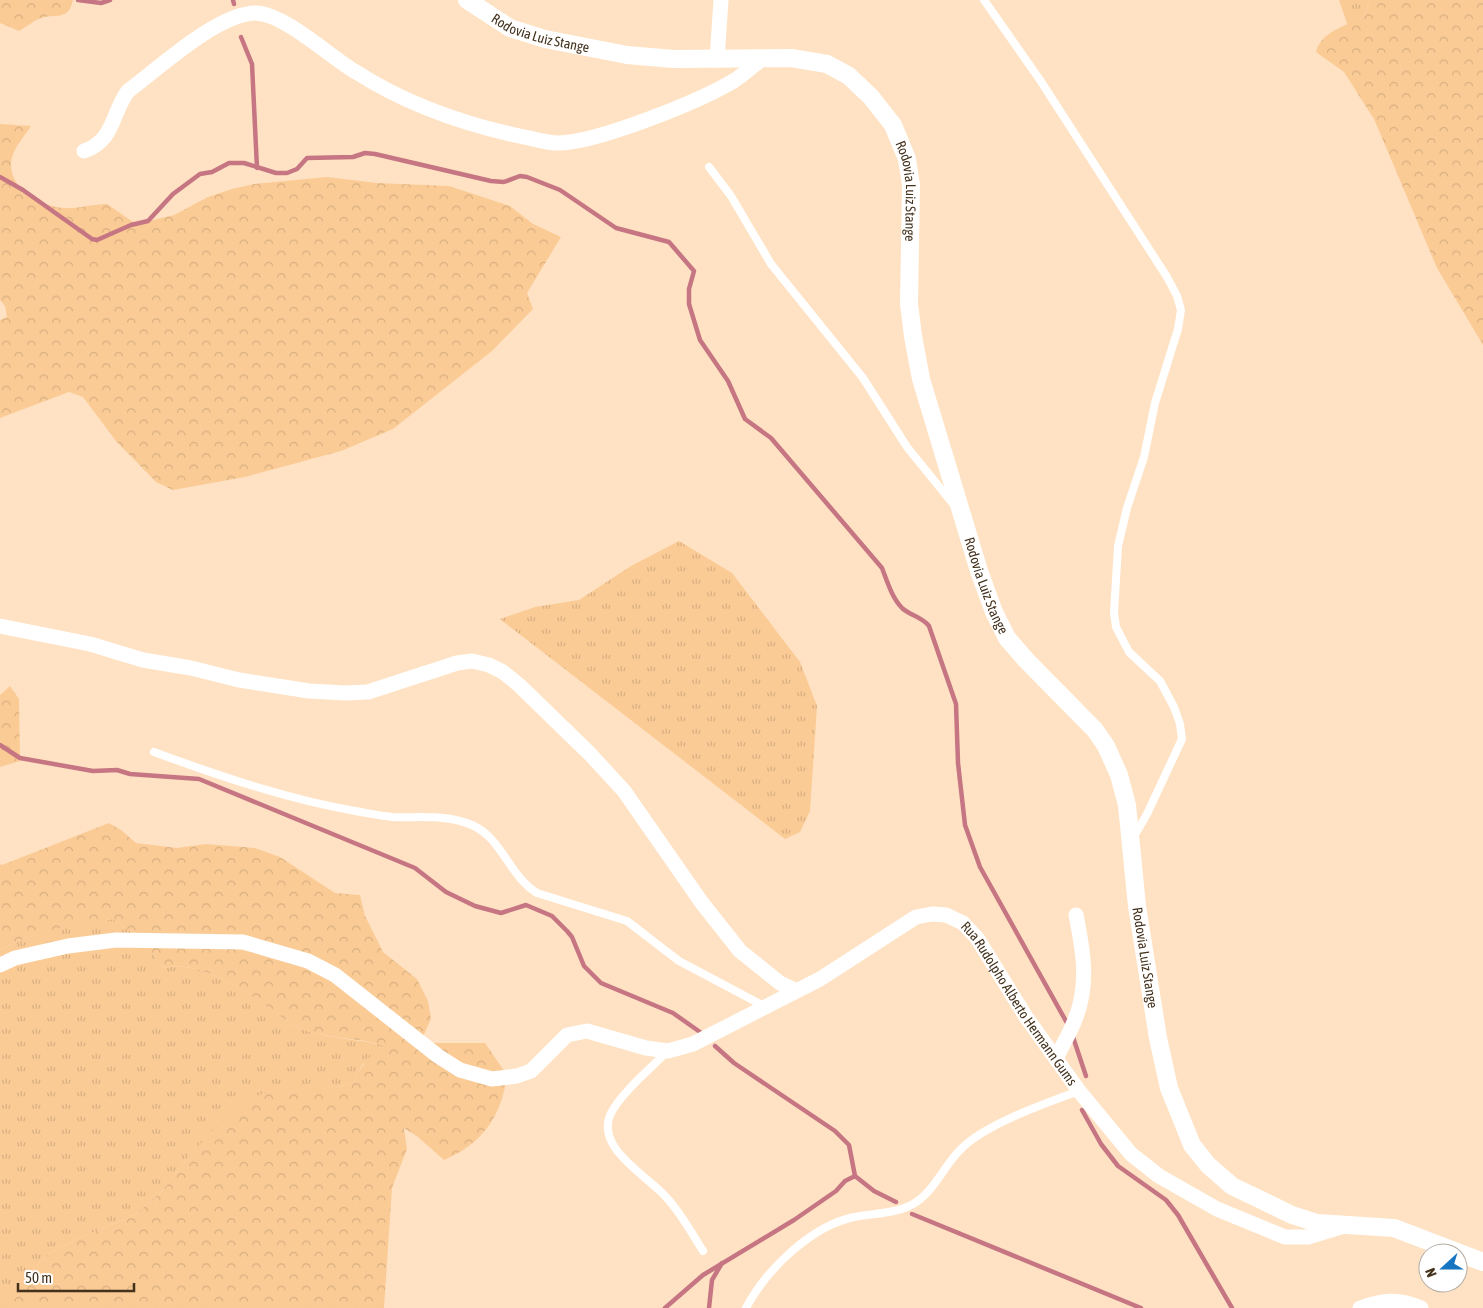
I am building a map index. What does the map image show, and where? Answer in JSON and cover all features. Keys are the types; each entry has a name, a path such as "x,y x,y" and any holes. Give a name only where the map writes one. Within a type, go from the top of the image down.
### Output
{"street":[{"name":"Rodovia Luiz Stange","path":"467,0 510,28 545,38 627,55 716,60 791,58 827,64 849,76 871,96 893,125 907,159 911,185 909,304 921,379 960,512 994,612 1007,638 1095,730 1106,746 1128,805 1137,906 1158,1038 1169,1088 1192,1145 1208,1165 1232,1186 1292,1215 1317,1223 1394,1228 1483,1262"},
{"path":"716,60 721,0"},
{"path":"84,151 104,140 122,98 128,91 218,24 245,14 267,15 283,22 356,73 406,98 498,132 557,143 580,141 598,136 702,97 735,80 762,59"},
{"path":"0,626 90,644 143,660 191,668 239,680 309,691 346,694 368,692 457,663 472,661 489,665 503,672 519,685 590,754 624,791 702,903 740,951 780,983 795,990"},
{"name":"Rua Rudolpho Alberto Hermann Gums","path":"668,1051 693,1044 795,990 820,979 916,917 932,914 946,915 963,923 977,938 1026,1017 1079,1091 1131,1154 1159,1176 1217,1209 1285,1237 1298,1239 1350,1224"},
{"path":"1056,1059 1076,1019 1083,984 1084,959 1076,915"},
{"path":"0,965 15,958 68,946 116,940 243,942 308,961 334,975 438,1056 460,1070 492,1079 517,1076 531,1071 567,1036 578,1031 587,1031 646,1048 668,1051"},
{"path":"1360,1308 1379,1301 1394,1300 1407,1302 1421,1308"}],"lane":[{"path":"984,0 1040,80 1167,278 1177,296 1181,310 1178,329 1155,403 1144,457 1127,508 1115,578 1116,627 1129,652 1160,681 1174,707 1180,724 1182,739 1148,814 1132,839"},
{"path":"709,167 731,196 771,264 863,378 907,447 960,512"},
{"path":"154,752 281,794 320,804 390,816 435,818 471,825 491,840 517,876 536,893 627,921 679,961 764,1006"},
{"path":"668,1051 610,1114 608,1127 610,1139 617,1152 665,1195 679,1211 703,1251"},
{"path":"746,1308 781,1264 812,1235 840,1220 898,1210 912,1205 925,1195 961,1148 991,1129 1026,1111 1079,1091"}],"green space":[{"path":"0,0 73,0 71,7 64,14 41,18 19,31 0,23"},
{"path":"1339,0 1370,0 1364,16 1348,26"},
{"path":"1370,0 1483,0 1483,345 1437,268 1374,119 1344,72 1316,52 1323,39 1329,34 1364,16"},
{"path":"0,124 31,126 14,152 11,163 12,174 17,183 33,198 54,207 65,208 107,204 136,224 174,215 208,197 232,189 254,184 327,177 377,183 449,186 510,206 533,224 561,237 527,293 533,309 492,351 393,429 341,451 245,477 173,490 156,482 116,441 83,397 69,392 0,418 0,320 7,317 5,306 0,300"},
{"path":"679,541 732,573 800,662 817,706 810,811 800,832 785,839 500,619 535,607 579,600 631,566"},
{"path":"10,686 19,699 20,761 0,767 0,695"},
{"path":"109,823 121,830 136,843 177,848 206,844 255,848 280,857 335,893 360,895 365,916 383,952 417,979 428,1001 431,1019 420,1043 485,1043 507,1075 500,1103 488,1127 469,1146 444,1160 418,1137 404,1128 407,1149 392,1188 384,1308 0,1308 0,1301 50,1253 77,1239 135,1215 163,1190 190,1155 220,1123 251,1098 275,1089 332,1089 354,1082 366,1061 385,1046 304,1030 219,977 191,968 164,968 136,935 113,919 69,926 42,933 28,937 0,950 0,864 2,865"},
{"path":"113,919 136,935 164,968 191,968 219,977 304,1030 386,1046 362,1065 354,1082 332,1089 275,1089 190,1155 163,1190 135,1215 77,1239 50,1253 0,1301 0,950 28,937 42,933 69,926"}],"waterway":[{"path":"78,0 101,3 110,0"},
{"path":"233,0 234,4"},
{"path":"241,37 252,64 257,168"},
{"path":"0,177 23,190 92,239 97,240 131,225 148,221 173,194 200,174 212,172 229,163 244,163 276,173 287,173 297,169 307,158 353,157 365,153 491,181 504,182 520,176 527,177 560,190 616,228 669,242 694,271 689,289 689,304 700,340 728,381 745,419 771,438 882,568 898,604 929,626 956,704 958,763 965,825 980,867 1067,1023"},
{"path":"0,745 20,758 93,771 117,770 130,774 199,779 415,868 446,892 475,906 501,913 526,905 552,916 567,931 572,937 584,966 601,983 673,1013 700,1032"},
{"path":"1073,1037 1086,1076"},
{"path":"715,1046 734,1063 835,1131 849,1145 855,1176 874,1191 896,1202"},
{"path":"1082,1110 1101,1144 1118,1166 1166,1200 1178,1215 1232,1308"},
{"path":"665,1308 703,1275 794,1220 836,1191 845,1181 855,1176"},
{"path":"912,1214 1141,1308"},
{"path":"709,1308 712,1280 722,1263"}]}
